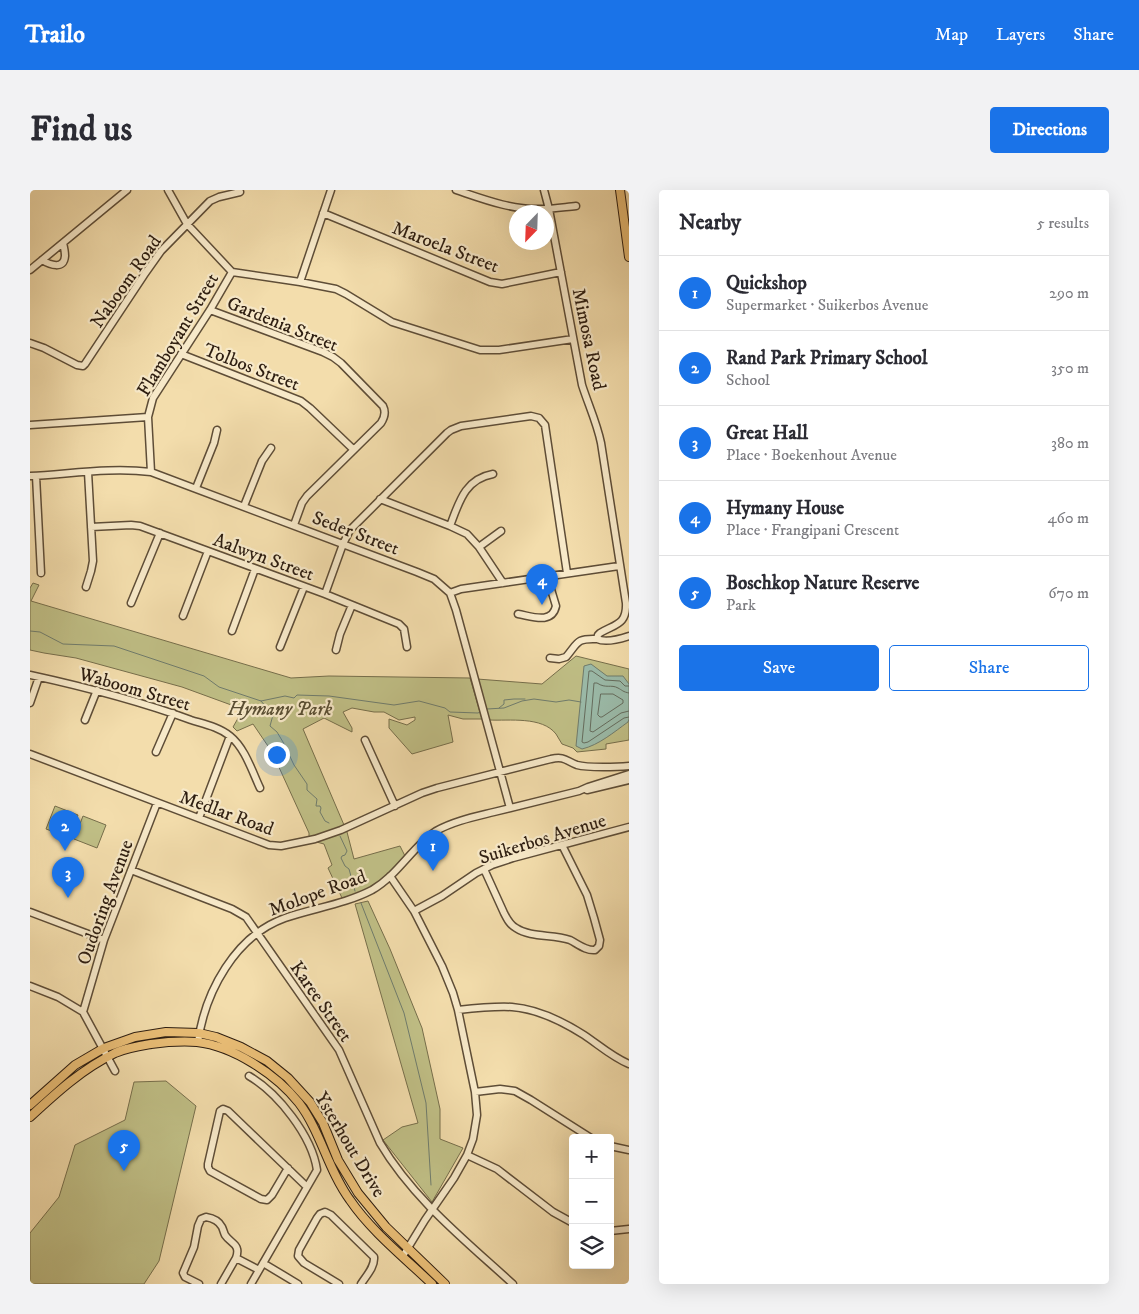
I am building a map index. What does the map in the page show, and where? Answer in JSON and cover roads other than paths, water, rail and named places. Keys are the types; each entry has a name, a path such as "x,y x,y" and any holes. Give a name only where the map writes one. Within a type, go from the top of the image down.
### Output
{"main road":[{"path":"623,190 629,257"},
{"name":"Ysterhout Drive","path":"30,1105 75,1065 104,1048 135,1037 166,1032 199,1033 216,1037 254,1053 267,1060 288,1078 310,1102 323,1122 338,1160 358,1193 386,1227 445,1284"},
{"name":"Ysterhout Drive","path":"30,1117 70,1081 108,1057 124,1050 160,1043 198,1042 234,1054 270,1074 290,1092 311,1121 328,1162 349,1200 368,1222 432,1284"}],"street":[{"path":"30,270 127,190"},
{"path":"168,190 187,224 232,272 336,289 392,322 480,350 573,340"},
{"path":"300,282 330,190"},
{"path":"456,190 509,206"},
{"name":"Mimosa Road","path":"544,190 548,205"},
{"name":"Naboom Road","path":"30,343 83,366 161,251 210,201 218,197 240,192"},
{"path":"554,208 576,206"},
{"name":"Maroela Street","path":"323,213 490,282 502,284 561,272"},
{"name":"Mimosa Road","path":"554,235 582,385 602,443 626,603 625,615 620,622 604,630 598,635 597,639"},
{"path":"42,260 52,266 63,262 65,256 63,243"},
{"name":"Flamboyant Street","path":"151,472 148,417 153,398 210,310 232,272"},
{"name":"Gardenia Street","path":"210,310 323,352 341,363 383,406 385,412 384,419 304,499 294,525"},
{"name":"Tolbos Street","path":"181,354 301,401 354,450"},
{"path":"325,594 343,544 353,525 451,430 461,426 531,416 536,416 545,425 567,573"},
{"path":"30,425 148,417"},
{"path":"196,488 214,443 217,430"},
{"path":"244,506 260,465 271,448"},
{"name":"Seder Street","path":"33,476 134,470 151,472 426,575 450,593"},
{"path":"86,587 93,566 88,472"},
{"path":"450,526 460,499 466,490 480,477 493,474"},
{"path":"33,476 41,573"},
{"path":"380,500 467,534 480,547 503,583"},
{"name":"Aalwyn Street","path":"92,527 135,525 325,594 399,624 404,629 406,648"},
{"path":"480,547 501,531"},
{"path":"131,603 160,533"},
{"path":"183,616 208,551"},
{"path":"510,808 450,593 461,589 619,566"},
{"path":"232,631 255,569"},
{"path":"518,614 546,618 552,615 556,606 547,576"},
{"path":"280,647 304,587"},
{"path":"336,650 352,605"},
{"path":"550,658 563,658 580,640 591,638 604,641 629,636"},
{"name":"Waboom Street","path":"30,675 97,690 222,730 230,736"},
{"path":"30,702 39,677"},
{"path":"85,720 97,690"},
{"path":"156,752 172,713"},
{"path":"199,818 230,736 239,746 260,788"},
{"path":"365,740 395,806"},
{"name":"Medlar Road","path":"30,754 269,845 277,846 315,839 341,830 430,790 557,758 582,765 629,766"},
{"name":"Molope Road","path":"579,791 629,774"},
{"name":"Molope Road","path":"198,1042 210,996 225,969 244,944 268,925 284,918 356,897 379,885 423,842 444,827 510,808 629,780"},
{"name":"Oudoring Avenue","path":"83,1012 104,940 157,803"},
{"name":"Suikerbos Avenue","path":"414,911 442,896 484,869 500,862 629,827"},
{"path":"484,869 504,913 510,924 514,927 522,931 562,938 589,950 595,950 599,946 600,940 590,903 562,845"},
{"name":"Karee Street","path":"131,870 237,911 250,922 339,1050 386,1153 432,1210 513,1284"},
{"path":"390,876 414,911 448,980 458,1010 477,1115 468,1155 403,1256"},
{"path":"30,912 104,940"},
{"path":"30,986 58,997 83,1012 115,1071"},
{"path":"458,1010 515,1007 545,1015 576,1030 613,1056 629,1064"},
{"path":"249,1076 261,1083 296,1121 316,1162 317,1170 306,1186 251,1284"},
{"path":"474,1092 500,1089 515,1091 584,1134"},
{"path":"288,1168 267,1200 261,1199 210,1171 208,1164 220,1111 223,1109 228,1110 288,1168 306,1186"},
{"path":"614,1147 629,1150"},
{"path":"468,1155 497,1170 553,1212 569,1221"},
{"path":"339,1284 304,1263 298,1256 299,1250 317,1218 325,1212 331,1215 374,1257 373,1266 361,1284"},
{"path":"199,1284 185,1277 183,1273 194,1247 198,1226 203,1218 208,1217 220,1224 226,1236 235,1244 238,1253 221,1284"},
{"path":"614,1230 629,1229"},
{"path":"236,1258 259,1270"},
{"path":"263,1263 298,1284"}],"water":[{"path":"591,664 607,676 623,676 629,684 629,719 628,722 606,738 582,749 576,746 584,666"}],"waterway":[{"path":"30,631 40,632 63,644 114,646 204,676 219,687 261,701 285,696 294,698 297,695 329,696 394,705 419,701 445,708 450,712 480,712"},
{"path":"499,708 504,704 504,700 525,699"},
{"path":"487,709 504,708 522,701 534,699 556,702 569,700 581,702"},
{"path":"261,701 273,715 270,726 277,732 294,765 307,784 307,790 317,799 316,806 320,806 320,812 325,821 329,823"},
{"path":"340,836 347,851 341,858 349,869 355,891"},
{"path":"361,903 404,1013 426,1103 431,1185"}],"place":[{"name":"Hymany House","path":"542,605"},
{"name":"Rand Park Primary School","path":"65,851"},
{"name":"Quickshop","path":"433,871"},
{"name":"Great Hall","path":"68,898"},
{"name":"Boschkop Nature Reserve","path":"124,1171"}],"park label":[{"name":"Hymany Park","path":"280,708"}]}
